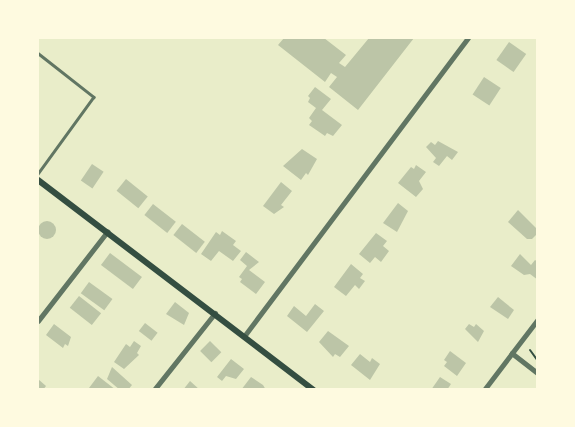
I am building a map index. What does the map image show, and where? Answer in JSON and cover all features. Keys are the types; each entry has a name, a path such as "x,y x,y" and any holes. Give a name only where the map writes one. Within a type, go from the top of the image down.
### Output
{"main road":[{"path":"38,180 314,390"}],"street":[{"path":"245,336 468,38"},
{"path":"38,320 107,232"},
{"path":"154,390 214,313"},
{"path":"484,390 538,319"},
{"path":"512,353 538,373"}],"lane":[{"path":"38,53 94,97 38,174"}],"path":[{"path":"530,350 538,361"}],"building":[{"path":"284,38 324,38 346,55 339,63 345,67 369,38 414,38 358,110 329,87 337,77 331,73 325,82 278,45"},
{"path":"509,42 526,54 514,72 496,60"},
{"path":"484,77 501,88 489,106 473,95"},
{"path":"315,87 331,99 322,110 342,125 333,136 327,133 325,136 309,125 312,121 309,118 316,108 308,102 310,98 308,96"},
{"path":"438,141 458,152 452,160 447,156 439,166 433,162 436,158 426,147 431,142 435,145"},
{"path":"302,149 317,159 308,175 306,173 301,180 283,166"},
{"path":"92,164 104,172 92,188 81,181"},
{"path":"416,165 426,172 419,181 423,189 416,197 398,183 411,167 414,169"},
{"path":"126,179 148,197 138,208 117,191"},
{"path":"281,182 292,191 281,205 284,207 274,214 263,206"},
{"path":"398,203 408,211 397,232 383,223"},
{"path":"153,204 176,222 167,233 144,215"},
{"path":"518,210 536,228 538,233 532,239 527,239 508,222"},
{"path":"47,221 53,224 56,230 53,236 47,239 41,236 38,230 41,224"},
{"path":"182,224 205,242 196,253 173,235"},
{"path":"222,231 236,241 233,245 241,251 233,261 219,251 211,261 201,254 216,232 220,235"},
{"path":"376,233 387,241 383,246 389,251 381,262 375,257 370,263 359,254"},
{"path":"246,252 259,262 249,270 265,282 256,294 240,282 242,279 239,277 247,266 240,260"},
{"path":"110,253 142,277 133,289 101,265"},
{"path":"520,254 531,265 535,260 538,262 538,280 530,274 524,275 511,266"},
{"path":"351,264 363,274 360,278 365,281 359,289 355,285 346,296 334,287"},
{"path":"89,282 112,299 104,310 81,293"},
{"path":"79,296 101,313 92,325 70,308"},
{"path":"498,297 514,310 508,319 490,307"},
{"path":"175,302 189,313 184,325 166,314"},
{"path":"315,304 324,311 307,332 287,316 294,306 306,316"},
{"path":"145,323 158,333 151,341 139,331"},
{"path":"54,324 71,337 68,346 65,344 63,348 46,335"},
{"path":"469,324 474,327 476,324 484,331 478,342 465,329"},
{"path":"328,331 349,346 340,357 335,354 333,357 319,342"},
{"path":"134,341 141,346 137,353 139,355 124,369 114,362 126,344 130,347"},
{"path":"210,341 221,352 211,362 200,351"},
{"path":"450,351 466,363 457,376 444,366 447,362 444,360"},
{"path":"360,354 370,362 372,358 380,364 370,380 351,365"},
{"path":"231,359 244,369 236,379 226,376 222,381 217,377"},
{"path":"112,367 132,385 128,390 120,390 107,379"},
{"path":"98,376 116,390 91,390 89,388"},
{"path":"251,377 263,385 266,390 241,390"},
{"path":"440,377 451,384 447,390 431,390"},
{"path":"38,379 46,386 43,390 38,390"},
{"path":"190,381 200,390 183,390"}]}
